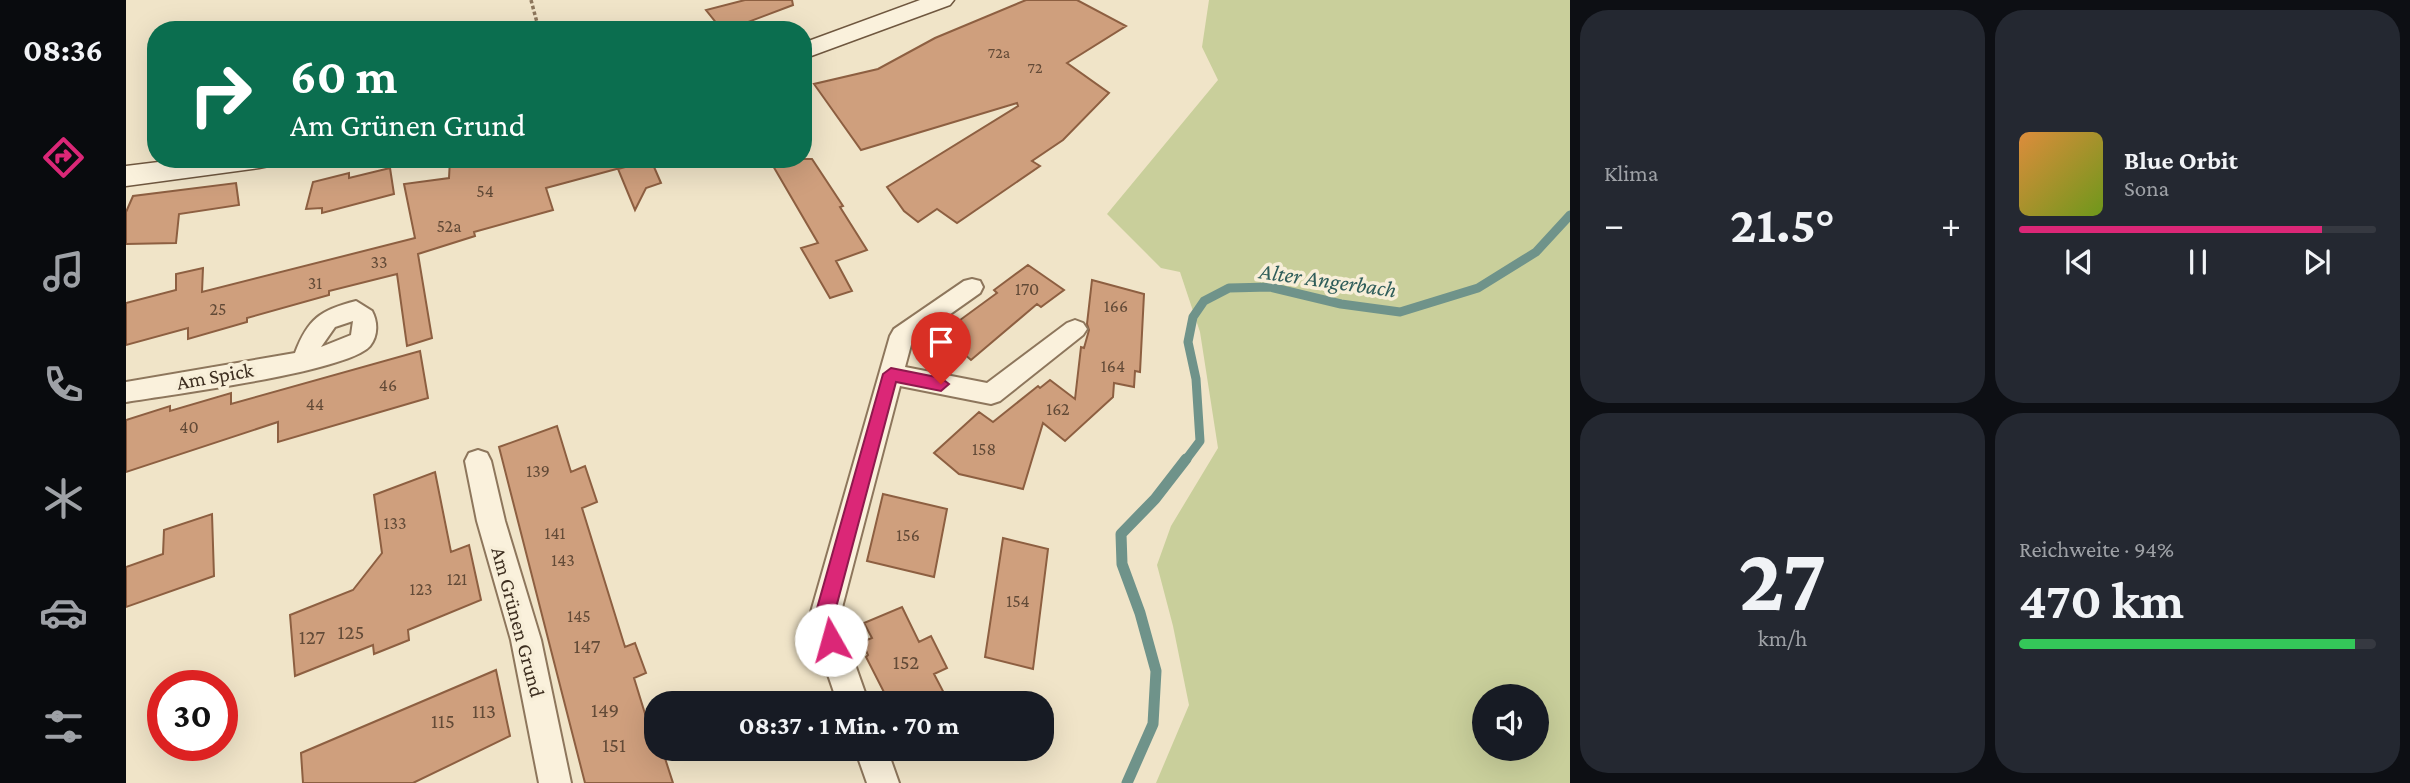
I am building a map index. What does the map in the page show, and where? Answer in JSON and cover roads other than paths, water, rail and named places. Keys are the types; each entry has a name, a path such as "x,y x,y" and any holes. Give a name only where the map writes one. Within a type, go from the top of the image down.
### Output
{"main road":[{"path":"812,49 942,0"},
{"path":"126,176 189,168"}],"street":[{"path":"849,691 824,619 902,336 972,287"},
{"path":"891,374 991,394 1075,329"},
{"name":"Am Spick","path":"126,392 304,360"},
{"name":"Am Grünen Grund","path":"478,461 491,521 526,640 555,783"},
{"path":"875,761 883,783"}],"waterway":[{"name":"Alter Angerbach","path":"1185,461 1200,441 1196,379 1188,342 1193,317 1204,301 1229,288 1270,287 1341,304 1400,312 1478,288 1536,252 1570,215"},
{"name":"Alter Angerbach","path":"1127,783 1153,724 1156,671 1140,613 1122,564 1121,534 1155,499 1186,459"}]}
